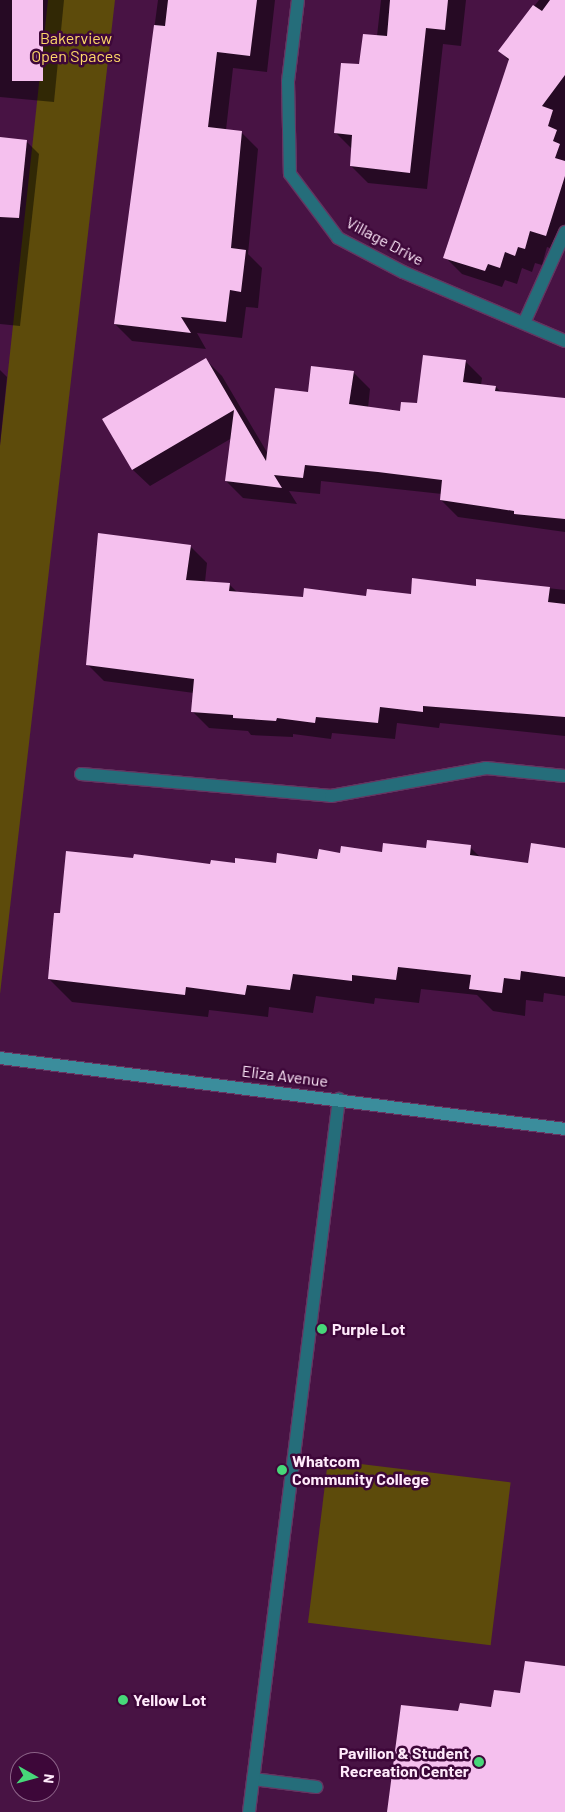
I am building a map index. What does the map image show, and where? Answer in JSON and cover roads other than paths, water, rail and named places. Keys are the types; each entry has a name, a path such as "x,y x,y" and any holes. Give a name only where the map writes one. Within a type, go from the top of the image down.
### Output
{"street":[{"name":"Village Drive","path":"298,0 288,82 290,174 338,238 403,272 565,341"},
{"path":"524,323 565,232"},
{"path":"81,774 331,796 486,768 565,776"},
{"name":"Eliza Avenue","path":"0,1058 340,1099 565,1129"},
{"path":"249,1812 340,1099"},
{"path":"253,1779 316,1787"}],"place":[{"name":"Purple Lot","path":"322,1329"},
{"name":"Whatcom Community College","path":"282,1470"},
{"name":"Yellow Lot","path":"123,1700"},
{"name":"Pavilion & Student Recreation Center","path":"479,1762"}],"park label":[{"name":"Bakerview Open Spaces","path":"76,47"}]}
